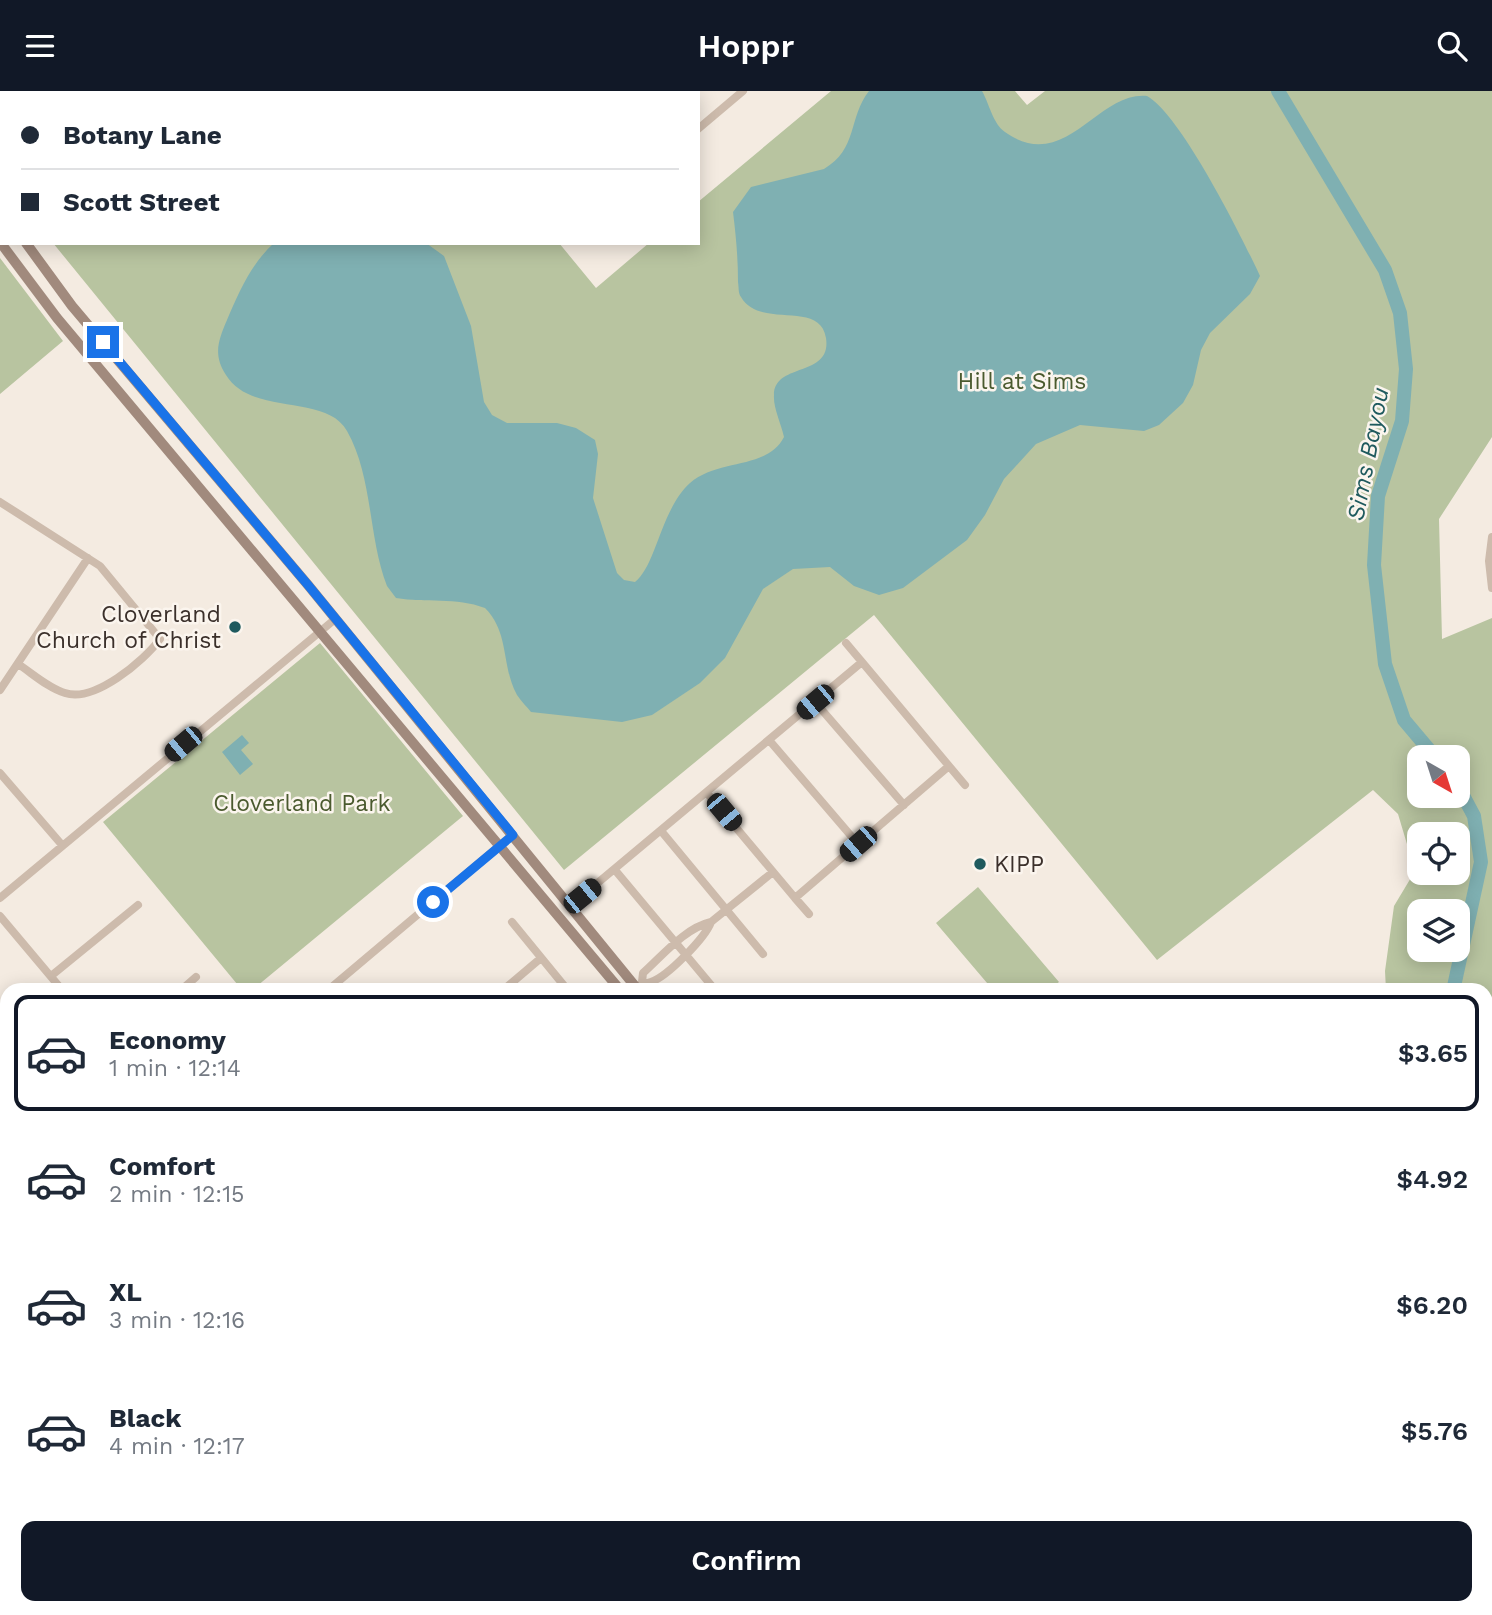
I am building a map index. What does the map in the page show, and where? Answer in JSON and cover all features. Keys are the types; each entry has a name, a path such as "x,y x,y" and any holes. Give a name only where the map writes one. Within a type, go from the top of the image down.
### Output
{"main road":[{"path":"2,245 25,279 614,983"},
{"path":"28,245 107,347 308,585 634,983"},
{"path":"92,359 107,347"},
{"path":"411,739 424,728"}],"street":[{"path":"700,126 743,91"},
{"path":"0,502 100,566 160,639 107,686 90,693 66,694 18,664"},
{"path":"1492,537 1489,561 1492,588"},
{"path":"0,691 88,558"},
{"path":"0,898 334,620"},
{"path":"846,643 965,785"},
{"path":"570,906 662,832 862,662"},
{"path":"815,702 904,805"},
{"path":"769,740 858,844"},
{"path":"795,898 949,766"},
{"path":"0,773 62,845"},
{"path":"707,793 809,914"},
{"path":"662,832 763,954"},
{"path":"337,983 513,835"},
{"path":"615,870 710,983"},
{"path":"639,983 643,972 676,943 699,925 711,922 773,872"},
{"path":"51,976 138,905"},
{"path":"0,916 57,983"},
{"path":"512,922 562,983"},
{"path":"649,983 686,954 706,934 711,922"},
{"path":"660,957 669,968"},
{"path":"511,983 541,958"},
{"path":"189,983 196,977"}],"green space":[{"name":"Hill at Sims","path":"831,91 1015,91 1027,105 1045,91 1492,91 1492,437 1439,519 1442,639 1492,618 1492,983 1386,983 1394,906 1407,884 1470,885 1470,822 1407,822 1407,844 1398,814 1373,790 1157,960 874,615 564,870 55,245 561,245 596,288 647,245 700,245 700,200"},
{"path":"0,258 63,341 0,394"},
{"name":"Cloverland Park","path":"320,643 463,816 261,983 236,983 103,822"},
{"path":"978,887 1059,982 987,983 936,923"}],"water":[{"path":"869,91 982,91 994,119 1005,132 1026,143 1045,144 1063,138 1129,98 1147,96 1161,108 1193,151 1260,276 1250,294 1210,333 1201,350 1193,385 1183,403 1159,425 1144,431 1080,425 1036,444 1004,479 985,515 967,540 903,588 879,595 854,586 830,567 793,569 763,589 725,658 700,683 652,715 622,722 531,712 512,684 502,639 493,618 485,608 452,601 396,598 387,586 376,548 362,468 347,431 337,419 323,412 253,396 238,388 226,375 219,361 219,341 246,279 272,245 429,245 444,256 471,326 484,402 492,415 507,423 557,423 576,428 595,440 598,454 593,498 617,573 624,580 635,582 648,563 672,507 690,483 715,470 766,455 776,447 784,437 775,405 776,385 792,373 812,365 825,351 826,338 821,326 813,320 761,312 750,307 741,297 733,212 751,187 824,169 835,161 848,143 862,101"},
{"path":"242,735 249,743 241,750 253,764 240,775 222,752"}],"waterway":[{"name":"Sims Bayou","path":"1278,91 1385,270 1400,313 1406,369 1402,421 1378,496 1374,565 1385,664 1404,720 1425,745"},
{"name":"Sims Bayou","path":"1455,983 1481,862 1474,816 1470,808"}],"place":[{"name":"Cloverland Church of Christ","path":"235,627"},
{"name":"KIPP","path":"980,864"}],"route":[{"path":"103,342 308,585 513,835 433,902"}]}
